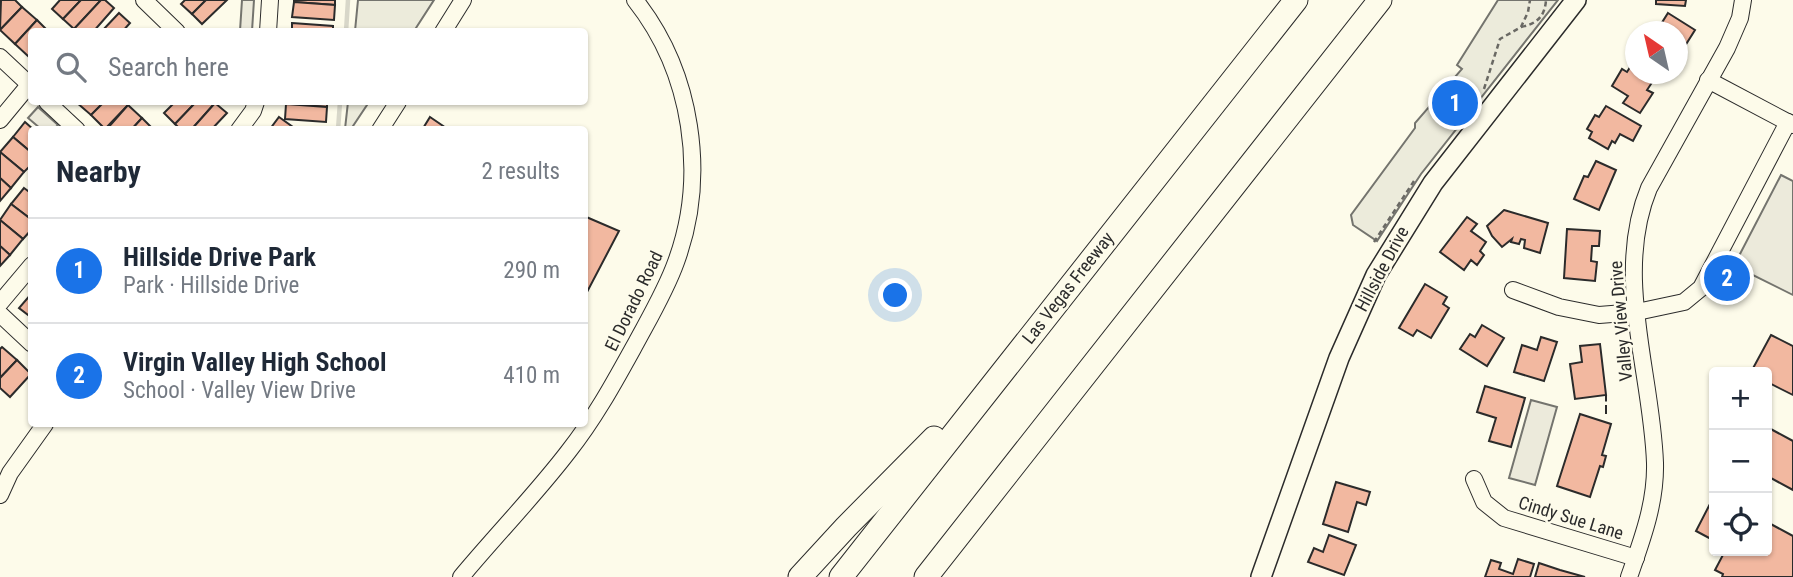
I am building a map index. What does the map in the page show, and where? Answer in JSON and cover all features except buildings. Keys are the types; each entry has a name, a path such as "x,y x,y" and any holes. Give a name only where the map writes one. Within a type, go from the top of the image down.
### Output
{"highway":[{"name":"Las Vegas Freeway","path":"841,577 1296,0"},
{"path":"926,577 1380,0"},
{"path":"800,577 1010,362"}],"main road":[{"name":"Hillside Drive","path":"1261,577 1339,358 1376,275 1433,183 1576,0"}],"street":[{"path":"144,0 173,28"},
{"path":"268,28 270,0"},
{"path":"446,28 463,0"},
{"name":"El Dorado Road","path":"588,423 607,396 676,262 689,209 692,173 690,134 683,97 670,57 635,0"},
{"name":"Valley View Drive","path":"1629,577 1649,522 1655,464 1637,312 1634,259 1641,208 1649,188 1727,48 1740,18 1743,0"},
{"path":"0,57 28,84"},
{"path":"1513,290 1559,307 1600,315 1637,312 1684,302 1702,288 1791,123 1708,80"},
{"path":"0,120 28,88"},
{"path":"50,105 73,126"},
{"path":"242,126 255,105"},
{"path":"383,126 396,105"},
{"path":"0,303 28,270"},
{"path":"0,314 28,340"},
{"path":"0,495 10,473 43,427"},
{"name":"El Dorado Road","path":"461,577 568,452 585,427"},
{"name":"Cindy Sue Lane","path":"1474,479 1484,502 1504,518 1636,558"}],"path":[{"path":"1521,27 1530,0"},
{"path":"1477,98 1487,84 1500,39 1521,27 1535,24 1545,11 1546,0"},
{"path":"1374,242 1416,177"}],"shaded area":[{"path":"242,0 254,0 252,28 240,28"},
{"path":"358,0 434,0 416,28 355,28"},
{"path":"1498,0 1558,0 1421,174 1377,241 1353,225 1351,215 1415,128 1415,123 1462,69 1457,65"},
{"path":"348,105 367,105 353,126 345,126"},
{"path":"38,107 58,125 37,126 28,118"},
{"path":"1781,175 1793,181 1793,295 1753,275 1746,288 1727,279"},
{"path":"1531,400 1557,407 1535,485 1509,478"}],"waterway":[{"path":"346,28 348,0"},
{"path":"338,126 340,105"}],"fence":[{"path":"1606,395 1606,414"}],"place":[{"name":"Hillside Drive Park","path":"1455,103"},
{"name":"Virgin Valley High School","path":"1727,278"}]}
